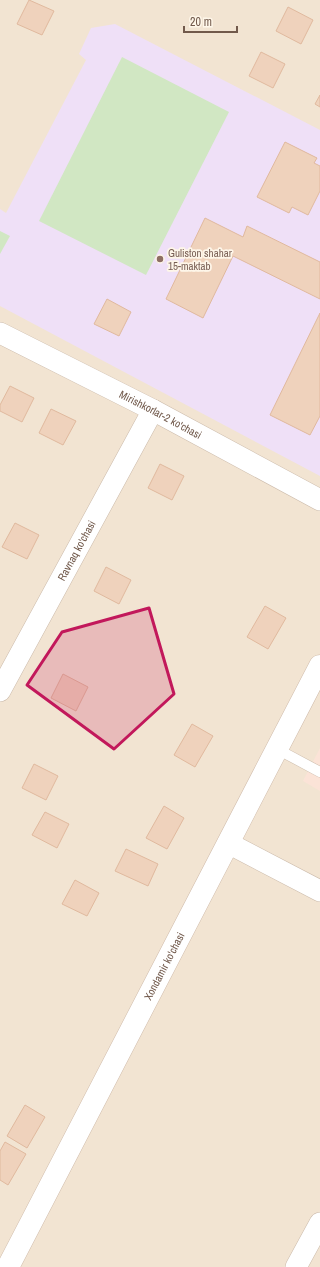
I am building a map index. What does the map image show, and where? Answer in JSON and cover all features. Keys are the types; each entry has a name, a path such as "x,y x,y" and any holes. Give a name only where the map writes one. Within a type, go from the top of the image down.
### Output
{"main road":[{"name":"Xondamir ko'chasi","path":"8,1267 320,666"}],"street":[{"name":"Mirishkorlar-2 ko'chasi","path":"0,333 152,410 320,500"},
{"name":"Ravnaq ko'chasi","path":"0,691 152,410"},
{"path":"228,843 320,891"},
{"path":"296,1267 320,1223"}],"lane":[{"path":"277,749 320,772"}],"highlighted area":[{"path":"149,608 174,694 114,749 27,685 62,632"}],"shaded area":[{"path":"0,0 320,0 320,1267 0,1267"},
{"name":"Guliston shahar 15-maktab","path":"115,24 320,130 320,476 0,306 0,209 6,213 86,60 79,54 91,28"},
{"path":"320,748 320,791 303,781"}],"green space":[{"path":"122,57 229,112 146,275 39,221"},
{"path":"0,231 10,236 0,254"}],"building":[{"path":"29,0 54,11 42,35 17,24"},
{"path":"288,7 313,20 301,44 276,31"},
{"path":"261,52 285,64 273,88 249,76"},
{"path":"320,95 320,107 315,104"},
{"path":"285,142 317,158 314,163 320,166 320,191 308,215 292,207 289,213 257,197"},
{"path":"205,218 243,237 247,226 320,262 320,299 233,256 203,318 166,299"},
{"path":"107,299 131,312 119,336 94,324"},
{"path":"320,313 320,416 310,435 270,415"},
{"path":"10,386 34,398 22,422 0,411 0,405"},
{"path":"51,409 76,421 63,445 39,433"},
{"path":"160,464 184,476 172,500 148,488"},
{"path":"15,523 39,535 27,559 2,547"},
{"path":"106,567 131,580 119,604 94,591"},
{"path":"265,606 286,618 268,649 247,637"},
{"path":"63,674 88,687 76,711 51,698"},
{"path":"192,724 213,736 195,767 174,755"},
{"path":"34,764 58,776 46,800 22,788"},
{"path":"164,806 184,818 167,849 146,838"},
{"path":"45,812 69,824 57,848 32,835"},
{"path":"126,849 158,864 148,886 115,871"},
{"path":"75,880 99,893 87,916 62,904"},
{"path":"25,1105 45,1117 27,1148 7,1136"},
{"path":"5,1142 26,1154 8,1185 0,1180 0,1151"}],"place":[{"name":"Guliston shahar 15-maktab","path":"160,259"}]}
